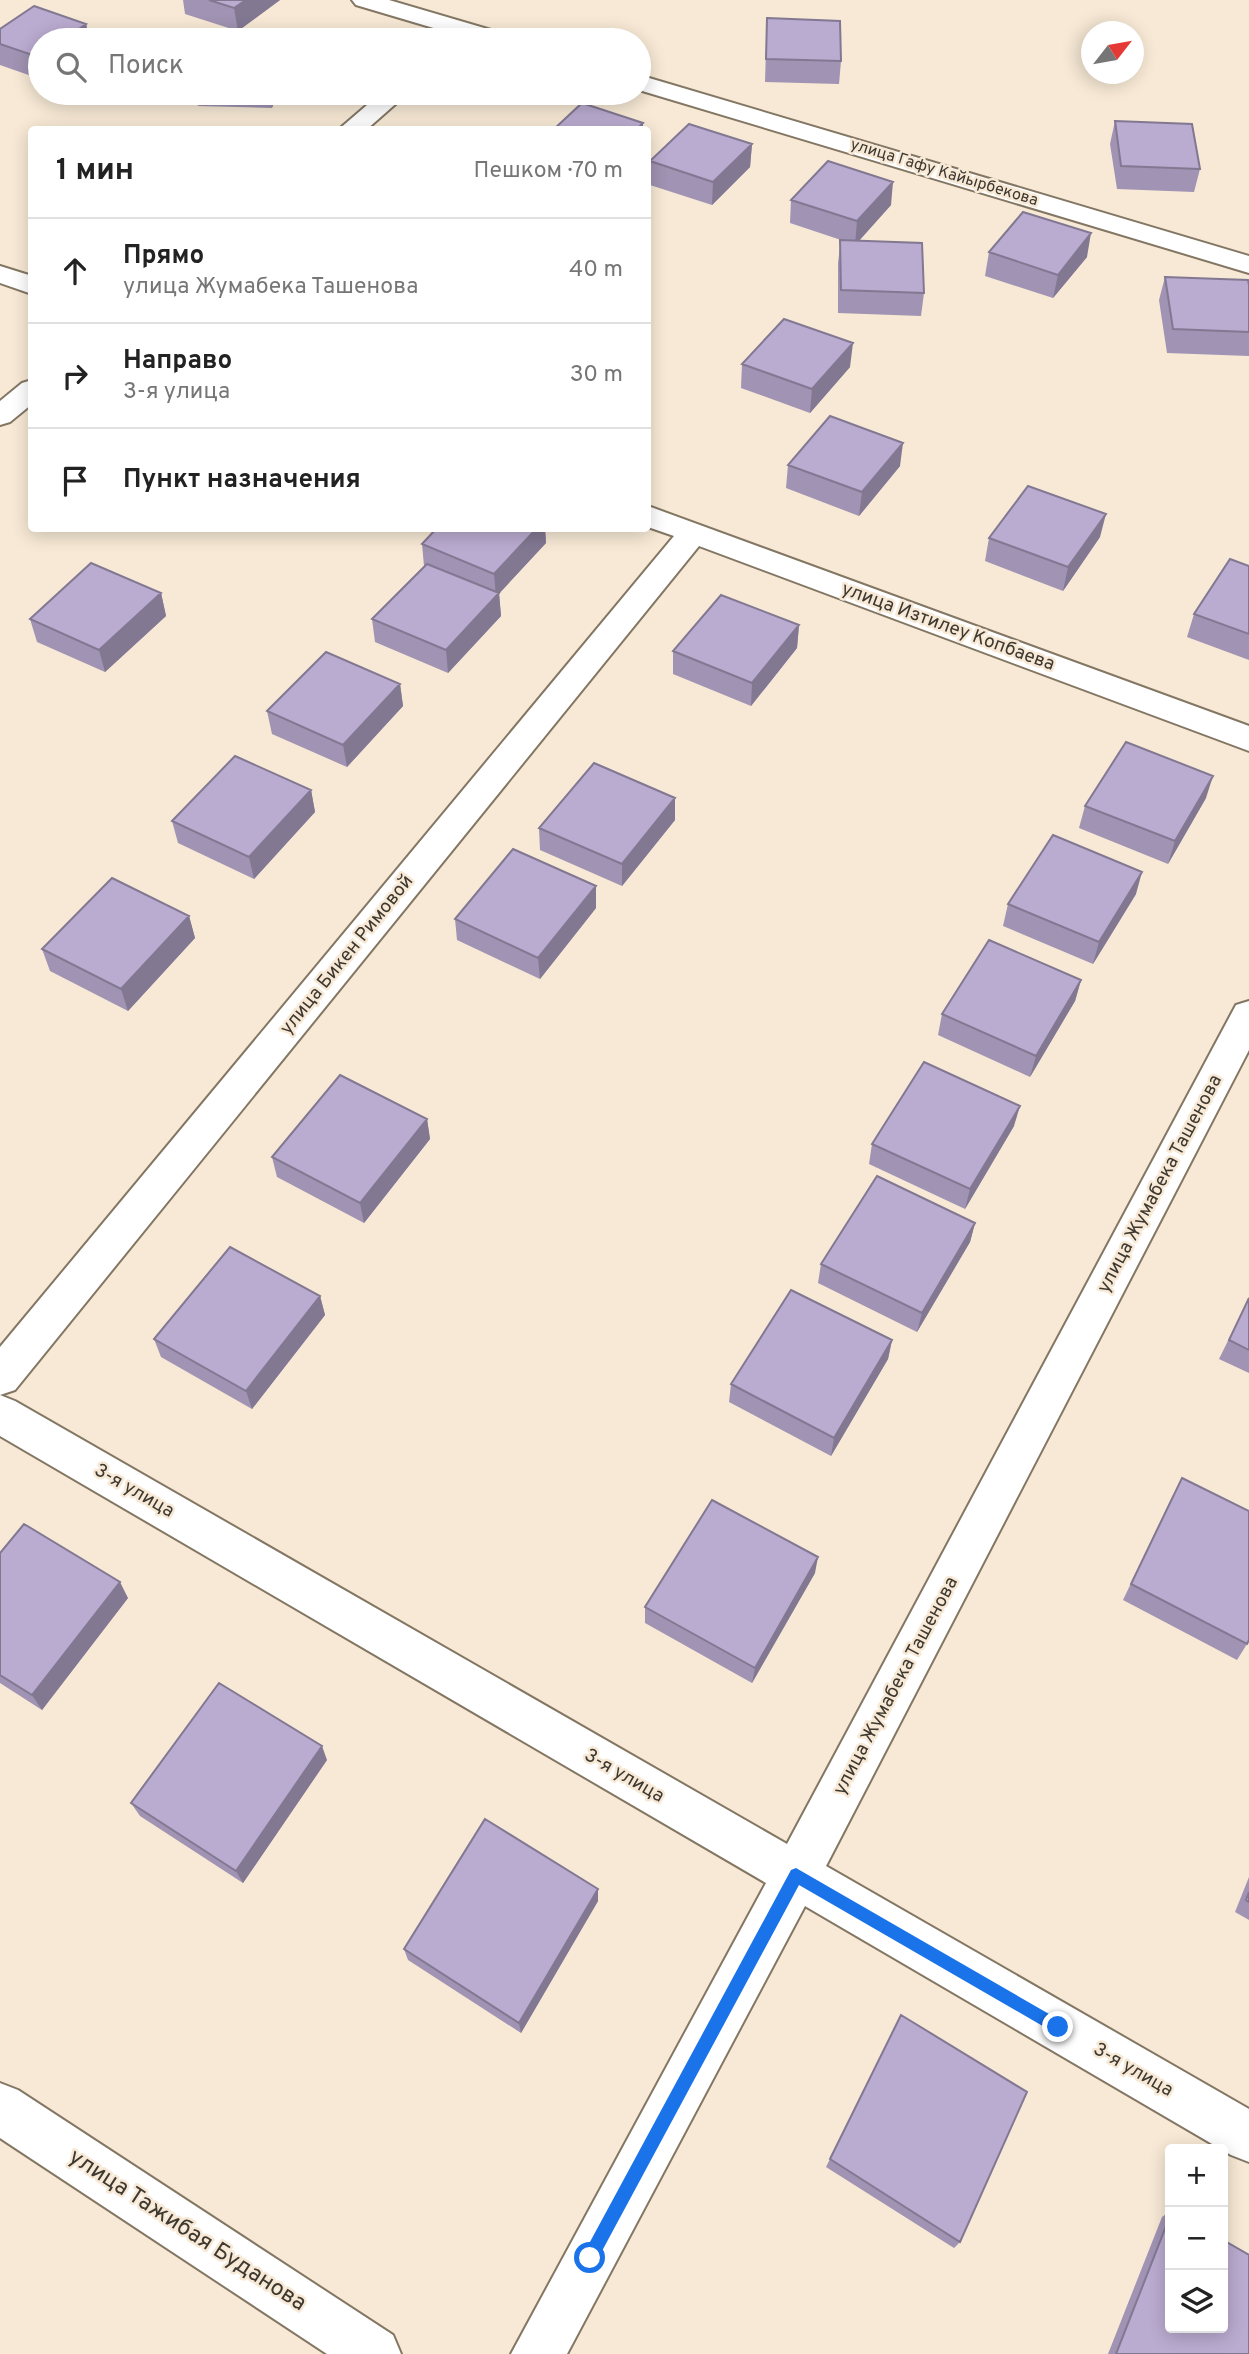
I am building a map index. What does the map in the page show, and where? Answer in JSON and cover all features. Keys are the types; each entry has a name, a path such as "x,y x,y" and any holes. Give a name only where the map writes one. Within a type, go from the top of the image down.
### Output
{"street":[{"path":"364,0 443,28"},
{"name":"улица Гафу Кайырбекова","path":"651,86 1249,265"},
{"path":"355,126 381,105"},
{"path":"0,274 28,284"},
{"path":"0,416 28,392"},
{"name":"улица Изтилеу Копбаева","path":"651,517 1249,739"},
{"name":"улица Бикен Римовой","path":"0,1377 693,533"},
{"name":"улица Жумабека Ташенова","path":"538,2354 796,1875 1249,1015"},
{"name":"3-я улица","path":"0,1414 1249,2137"},
{"name":"улица Тажибая Буданова","path":"0,2108 374,2354"}],"building":[{"path":"209,0 246,0 234,8"},
{"path":"34,6 86,24 80,28 28,28 28,54 0,44 0,29"},
{"path":"767,18 840,21 841,61 766,59"},
{"path":"580,105 588,105 643,123 640,126 557,126"},
{"path":"1115,121 1192,124 1200,169 1121,166"},
{"path":"689,124 752,144 713,182 651,160"},
{"path":"828,161 893,182 857,221 791,200"},
{"path":"1023,212 1091,233 1058,275 989,252"},
{"path":"840,240 922,243 924,293 841,290"},
{"path":"1165,277 1248,280 1249,332 1173,329"},
{"path":"784,319 853,343 812,389 742,364"},
{"path":"830,416 903,443 862,492 788,465"},
{"path":"1028,486 1106,514 1068,567 989,538"},
{"path":"433,532 533,532 494,574 422,544"},
{"path":"1230,559 1249,566 1249,634 1194,614"},
{"path":"91,563 161,593 99,650 30,619"},
{"path":"427,564 499,593 446,650 372,619"},
{"path":"721,595 799,625 752,683 673,651"},
{"path":"326,652 400,684 343,745 267,711"},
{"path":"1126,742 1213,776 1175,841 1085,806"},
{"path":"235,756 311,790 249,857 172,821"},
{"path":"594,763 675,798 622,864 539,828"},
{"path":"1053,835 1142,872 1099,942 1008,904"},
{"path":"513,849 596,886 538,958 455,919"},
{"path":"112,878 189,916 121,989 42,949"},
{"path":"989,940 1081,980 1036,1056 942,1014"},
{"path":"924,1062 1020,1106 970,1189 872,1144"},
{"path":"340,1075 427,1119 360,1203 272,1157"},
{"path":"877,1176 975,1223 922,1313 821,1264"},
{"path":"230,1247 320,1296 246,1391 154,1339"},
{"path":"791,1290 892,1340 834,1438 731,1384"},
{"path":"1249,1298 1249,1350 1229,1340"},
{"path":"1182,1478 1249,1511 1247,1644 1131,1584"},
{"path":"712,1500 818,1557 755,1668 645,1607"},
{"path":"24,1524 120,1582 32,1695 0,1675 0,1553"},
{"path":"219,1683 322,1746 236,1871 131,1803"},
{"path":"485,1819 598,1889 519,2023 404,1949"},
{"path":"901,2015 1027,2092 960,2242 830,2159"},
{"path":"1165,2229 1165,2333 1228,2333 1228,2243 1249,2255 1249,2354 1116,2354"}],"route":[{"path":"590,2258 796,1875 1058,2027"}]}
